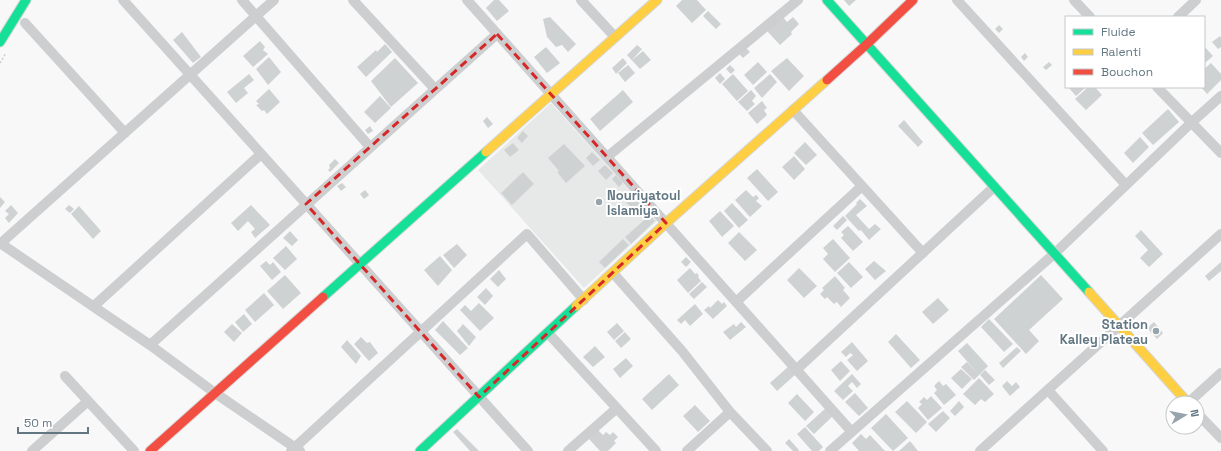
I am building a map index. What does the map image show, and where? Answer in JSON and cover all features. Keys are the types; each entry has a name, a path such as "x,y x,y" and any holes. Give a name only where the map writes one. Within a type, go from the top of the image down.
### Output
{"street":[{"path":"0,42 26,0"},
{"path":"123,0 528,451"},
{"path":"242,0 257,15 370,147"},
{"path":"274,0 0,243 150,345 295,450 527,234 584,300"},
{"path":"353,0 435,89"},
{"path":"468,0 851,431"},
{"path":"581,0 615,37"},
{"path":"150,451 657,0"},
{"path":"607,157 798,0"},
{"path":"827,0 1181,395"},
{"path":"420,451 666,223 793,110 913,0"},
{"path":"957,0 1126,185"},
{"path":"1074,0 1089,16"},
{"path":"1179,16 1196,0"},
{"path":"25,23 125,133"},
{"path":"150,345 497,34"},
{"path":"1158,88 1221,153"},
{"path":"830,451 1054,254 1221,96"},
{"path":"793,110 923,253"},
{"path":"94,306 261,154"},
{"path":"736,302 862,186"},
{"path":"796,370 994,187"},
{"path":"980,451 1221,234"},
{"path":"613,272 682,351 730,412 767,451"},
{"path":"548,333 656,451"},
{"path":"1197,395 1221,373"},
{"path":"65,376 134,451"},
{"path":"1048,390 1103,451"},
{"path":"32,451 88,400"},
{"path":"568,451 617,408"},
{"path":"687,451 730,412"},
{"path":"1205,421 1221,438"}],"highlighted area":[{"path":"497,34 666,223 479,397 306,204"}],"shaded area":[{"path":"551,103 657,221 584,288 478,170"}],"building":[{"path":"494,0 499,0 509,11 497,21 486,8"},
{"path":"682,0 697,0 706,10 692,23 676,6"},
{"path":"844,0 856,0 849,6"},
{"path":"708,11 721,24 716,29 703,16"},
{"path":"550,17 576,44 568,52 562,45 556,47 547,37 543,19"},
{"path":"783,17 787,22 793,17 799,24 791,32 792,34 780,45 767,31"},
{"path":"999,25 1003,29 999,33 995,29"},
{"path":"182,32 201,57 193,63 173,40"},
{"path":"1220,36 1221,47 1218,49 1212,42"},
{"path":"260,41 265,47 263,50 268,54 253,67 243,56"},
{"path":"385,44 392,52 366,77 357,67"},
{"path":"637,45 642,49 632,60 643,51 651,60 640,69 627,55"},
{"path":"546,47 560,63 547,73 534,57"},
{"path":"745,47 750,52 743,58 739,54"},
{"path":"1205,47 1213,56 1205,63"},
{"path":"1025,53 1028,57 1024,61 1021,57"},
{"path":"269,57 281,72 268,85 256,69"},
{"path":"395,58 418,83 391,107 371,81"},
{"path":"623,58 627,63 616,74 612,68"},
{"path":"787,58 804,76 789,91 771,71"},
{"path":"758,62 767,72 753,85 744,75"},
{"path":"1049,62 1052,65 1046,70 1043,67"},
{"path":"1211,63 1221,74 1221,80 1207,94 1202,88 1205,88 1205,68"},
{"path":"628,65 635,73 625,82 618,73"},
{"path":"730,65 735,70 731,74 726,69"},
{"path":"720,73 725,79 720,84 715,78"},
{"path":"249,74 254,80 244,88 248,93 236,103 227,92"},
{"path":"733,74 748,91 737,101 722,84"},
{"path":"770,74 777,82 762,98 754,88"},
{"path":"1069,88 1085,88 1076,96"},
{"path":"1087,88 1096,88 1102,95 1086,110 1075,99"},
{"path":"269,89 280,102 267,114 256,105 259,104 256,101"},
{"path":"623,90 633,102 600,131 590,119"},
{"path":"751,90 756,96 752,101 755,104 747,111 738,102"},
{"path":"380,96 391,108 375,123 364,112"},
{"path":"762,101 767,108 764,110 767,115 757,124 748,113"},
{"path":"1168,109 1179,122 1153,145 1142,133"},
{"path":"487,117 493,124 488,128 483,121"},
{"path":"904,120 923,142 918,147 898,126"},
{"path":"370,126 373,131 368,134 365,130"},
{"path":"523,131 528,136 522,143 517,138"},
{"path":"1140,137 1149,147 1133,163 1124,153"},
{"path":"805,142 817,155 806,165 794,153"},
{"path":"513,143 519,150 510,157 504,150"},
{"path":"564,144 585,166 566,183 557,172 559,171 548,158"},
{"path":"592,152 600,160 593,166 586,158"},
{"path":"794,156 805,169 794,180 782,167"},
{"path":"335,159 339,163 330,172 328,170 330,168 329,165"},
{"path":"605,165 613,173 606,180 598,171"},
{"path":"757,169 778,192 768,201 747,178"},
{"path":"523,172 534,184 512,205 501,193"},
{"path":"616,175 623,183 619,187 612,179"},
{"path":"342,183 346,187 341,191 337,186"},
{"path":"365,190 369,195 364,199 360,194"},
{"path":"746,190 753,197 756,195 759,198 756,201 762,206 750,217 735,200"},
{"path":"629,192 647,211 640,217 623,199"},
{"path":"0,197 5,202 0,208"},
{"path":"860,199 867,206 856,215 869,229 875,224 881,229 869,240 861,230 859,231 845,216"},
{"path":"732,203 748,220 739,228 724,211"},
{"path":"11,205 18,213 9,223 5,218 9,214 5,211"},
{"path":"69,205 74,209 70,213 65,209"},
{"path":"251,205 270,225 255,238 251,232 255,229 248,221 238,231 231,223"},
{"path":"79,206 101,231 93,239 71,214"},
{"path":"720,211 734,226 722,237 709,221"},
{"path":"650,215 655,221 631,244 625,237"},
{"path":"843,216 847,220 837,230 833,226"},
{"path":"848,226 863,242 853,251 841,238 844,235 841,232"},
{"path":"1141,230 1163,254 1149,267 1140,258 1148,250 1135,236"},
{"path":"290,231 298,240 292,246 283,238"},
{"path":"739,232 757,250 745,261 728,243"},
{"path":"623,239 629,245 605,268 599,262"},
{"path":"833,239 850,258 835,272 823,259 828,254 823,248"},
{"path":"457,244 467,255 454,268 443,255"},
{"path":"286,246 297,259 285,270 273,258"},
{"path":"440,256 452,270 438,286 424,270"},
{"path":"686,257 691,262 686,267 681,262"},
{"path":"266,261 270,265 273,262 281,272 272,280 260,266"},
{"path":"874,261 886,271 875,280 865,269"},
{"path":"849,262 863,277 851,288 837,273"},
{"path":"1221,262 1221,271 1209,281 1205,276"},
{"path":"690,268 695,274 697,273 701,281 688,293 677,280"},
{"path":"799,268 817,286 804,298 787,280"},
{"path":"499,270 506,279 498,287 490,279"},
{"path":"285,275 301,293 283,309 267,291"},
{"path":"1041,275 1063,299 1029,330 1039,341 1026,354 994,319"},
{"path":"835,276 845,288 843,290 850,298 841,307 837,302 834,304 827,297 825,299 820,294 824,290 822,288"},
{"path":"702,282 707,287 694,299 689,294"},
{"path":"486,288 493,296 485,305 477,297"},
{"path":"264,293 274,305 255,322 245,310"},
{"path":"938,298 949,310 933,324 922,312"},
{"path":"718,300 722,304 724,302 727,306 713,319 704,310 709,306 710,308"},
{"path":"479,303 494,318 480,331 460,310 465,305 471,311"},
{"path":"695,304 703,314 690,326 685,320 681,324 677,320"},
{"path":"244,314 252,324 243,332 235,322"},
{"path":"989,319 1013,344 1004,352 981,327"},
{"path":"443,321 468,348 460,355 435,330"},
{"path":"741,322 746,327 730,340 723,332 734,324 736,327"},
{"path":"1154,322 1163,333 1157,339 1147,328"},
{"path":"617,323 624,331 614,340 607,332"},
{"path":"232,324 242,333 234,342 224,332"},
{"path":"463,324 476,337 469,346 457,331"},
{"path":"625,332 631,339 621,348 615,341"},
{"path":"896,334 920,360 911,368 888,342"},
{"path":"361,337 367,343 370,342 378,353 369,361 354,344"},
{"path":"347,340 361,356 356,364 341,347"},
{"path":"852,342 868,361 857,371 847,360 853,355 850,353 846,357 841,352"},
{"path":"967,343 988,366 979,375 958,351"},
{"path":"595,346 605,357 593,367 583,357"},
{"path":"1017,347 1021,351 1003,368 999,363"},
{"path":"626,358 633,366 620,378 613,369"},
{"path":"841,361 850,371 840,381 831,370"},
{"path":"967,362 979,375 974,380 961,367"},
{"path":"789,366 796,374 777,391 770,383"},
{"path":"961,369 972,379 962,389 951,378"},
{"path":"985,370 995,380 989,385 980,375"},
{"path":"669,374 679,385 652,410 642,399"},
{"path":"852,374 861,384 857,388 852,382 848,386 853,391 843,400 834,391"},
{"path":"979,378 994,394 985,402 981,399 975,405 963,394"},
{"path":"939,381 943,386 946,384 956,395 944,405 934,393 937,390 934,386"},
{"path":"1007,381 1012,386 1016,382 1020,387 1010,396 1002,386"},
{"path":"855,393 868,408 859,416 845,402"},
{"path":"797,394 814,412 805,421 788,403"},
{"path":"931,396 942,408 928,420 918,408 922,404 919,402 924,397 927,400"},
{"path":"907,401 927,422 916,433 895,412"},
{"path":"959,401 964,407 955,416 950,411"},
{"path":"695,405 710,421 698,432 683,416"},
{"path":"827,407 834,415 814,434 806,426"},
{"path":"943,411 950,418 936,432 928,424"},
{"path":"886,414 908,438 893,451 871,428"},
{"path":"805,427 823,447 819,451 812,451 797,434"},
{"path":"457,429 479,451 470,451 453,432"},
{"path":"598,430 603,435 606,432 610,435 613,432 618,437 614,441 616,443 608,451 600,451 589,439"},
{"path":"861,434 866,439 870,435 885,451 859,451 852,443"},
{"path":"789,439 799,450 798,451 793,451 785,443"},
{"path":"910,441 918,451 899,451"}],"traffic: fast":[{"path":"0,42 26,0"},
{"path":"827,0 1089,292"},
{"path":"323,297 486,152"},
{"path":"420,451 576,306"}],"traffic: slow":[{"path":"486,152 657,0"},
{"path":"576,306 666,223 827,80"},
{"path":"1089,292 1181,395"}],"traffic: jam":[{"path":"827,80 913,0"},
{"path":"150,451 323,297"}],"place":[{"name":"Nouriyatoul Islamiya","path":"599,202"},
{"name":"Station Kalley Plateau","path":"1156,331"}]}
